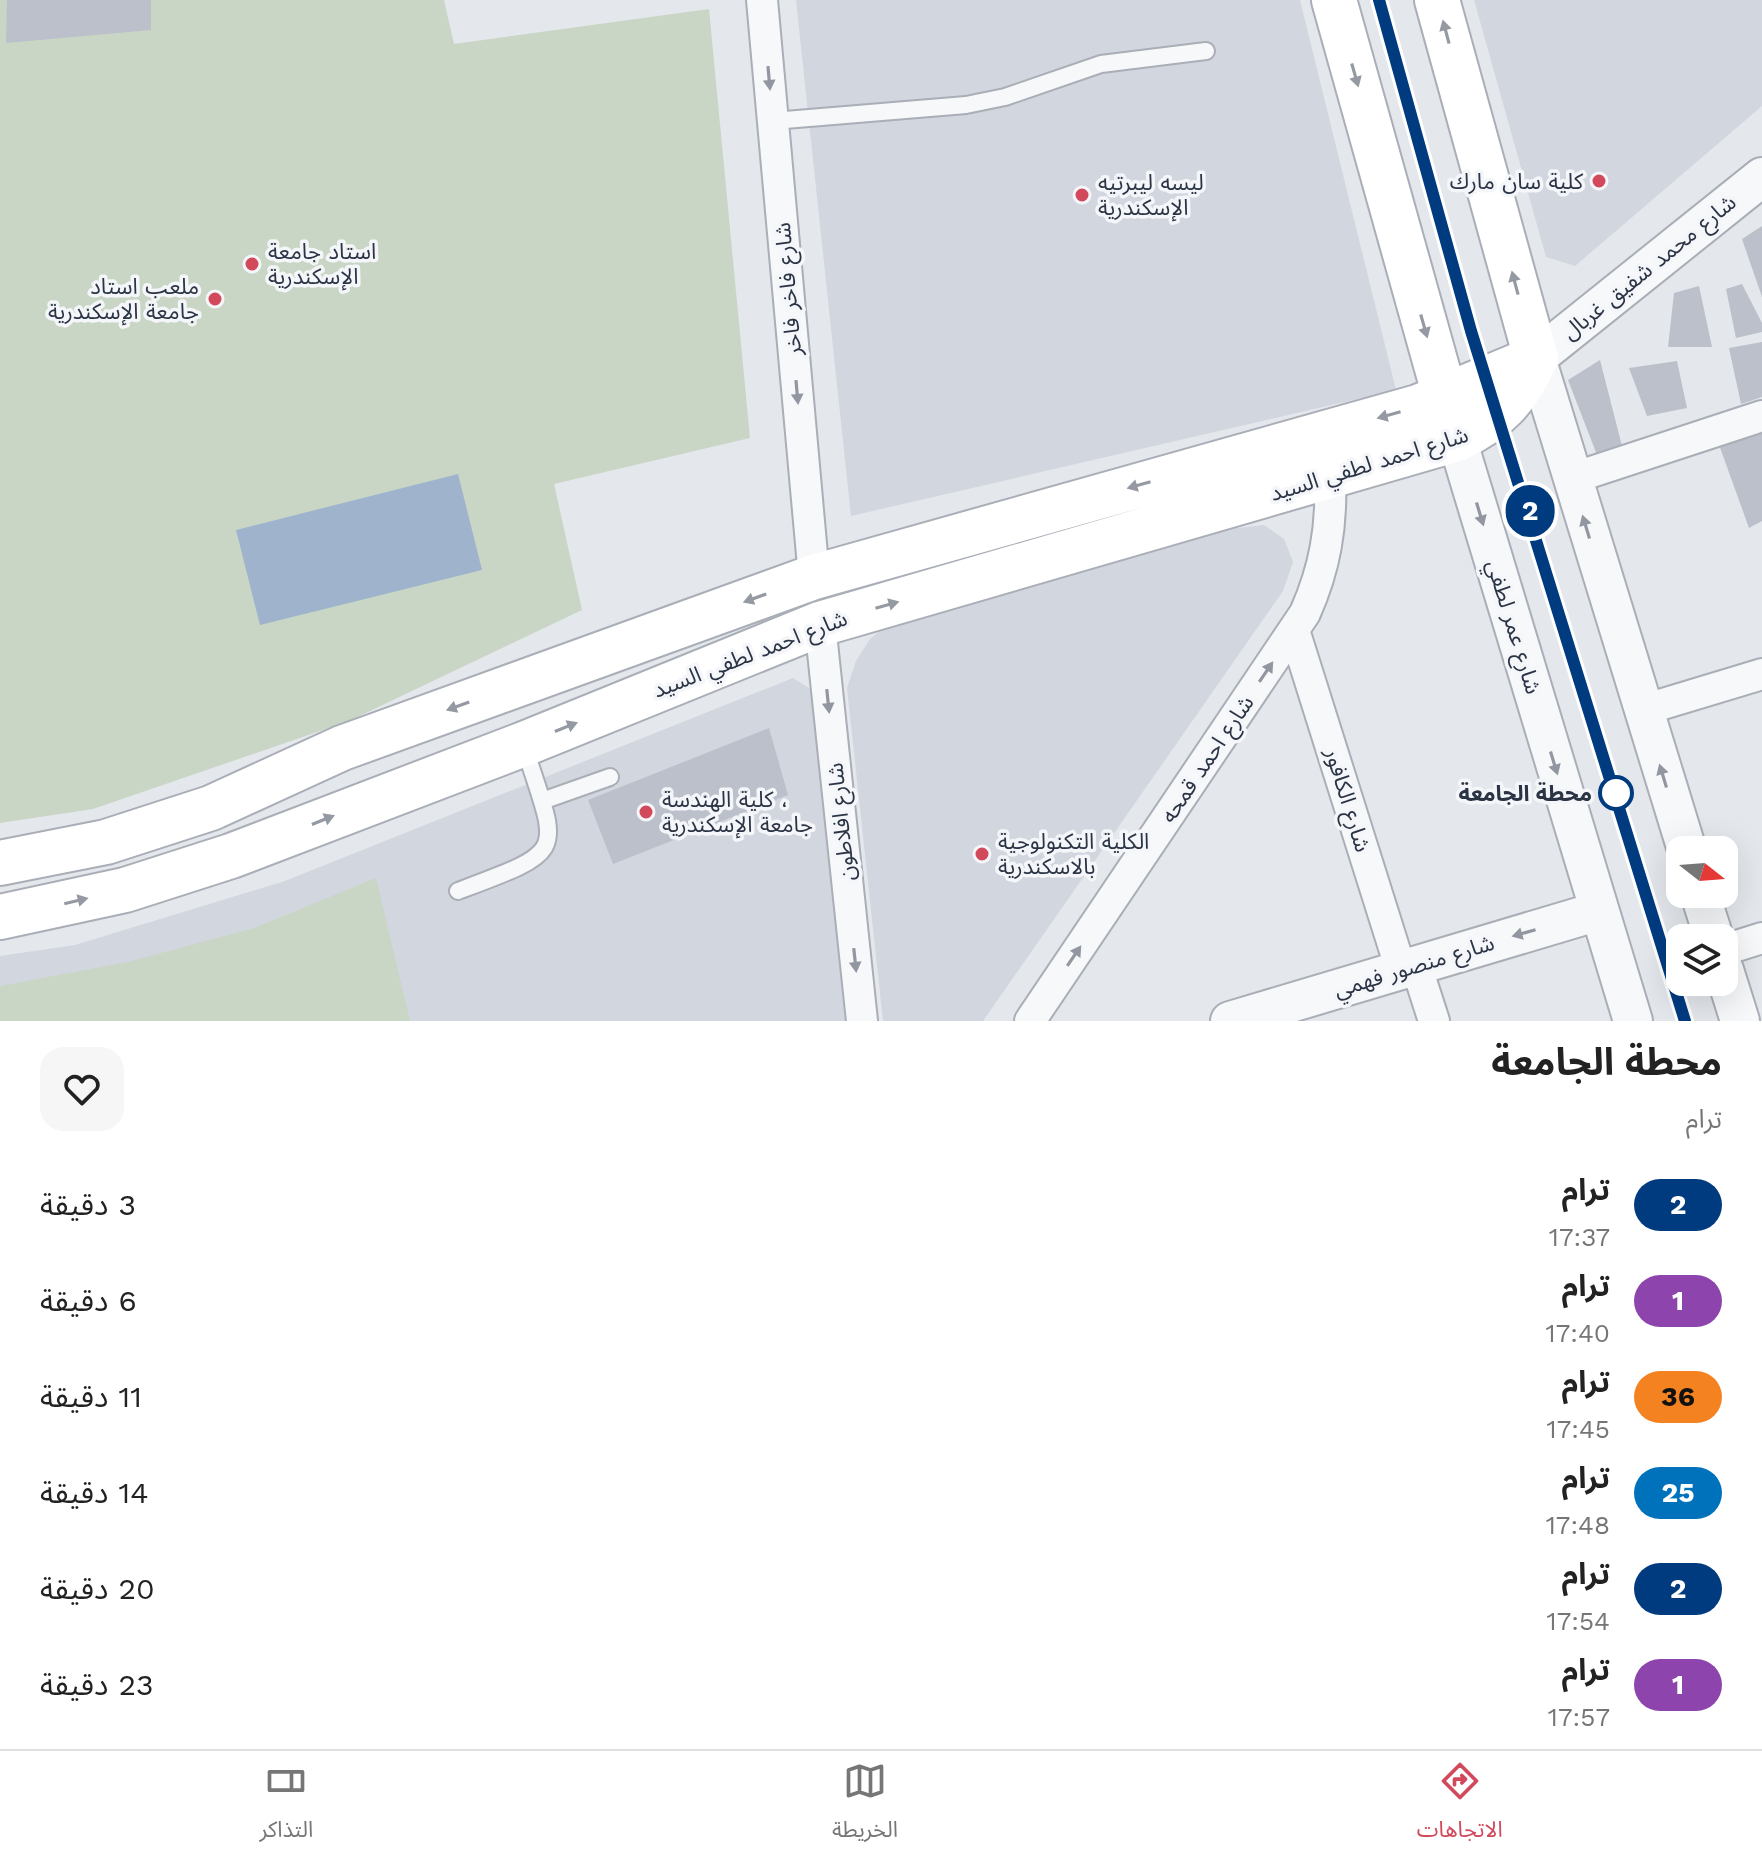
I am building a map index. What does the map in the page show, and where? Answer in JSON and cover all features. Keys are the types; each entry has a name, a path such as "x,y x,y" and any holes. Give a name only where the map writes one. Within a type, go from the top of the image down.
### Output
{"main road":[{"name":"شارع عمر لطفي","path":"1334,0 1453,392 1469,434"},
{"path":"1437,0 1525,370"},
{"name":"شارع احمد لطفي السيد","path":"0,863 106,842 211,808 342,748 814,577 1525,370"},
{"name":"شارع احمد لطفي السيد","path":"0,917 125,890 231,856 524,744 820,624 1330,478 1469,434 1525,370"},
{"path":"814,577 820,624"},
{"path":"342,748 366,802"}],"street":[{"name":"شارع فاخر فاخر","path":"762,0 814,577"},
{"name":"شارع محمد شفيق غربال","path":"1525,370 1762,177"},
{"path":"1525,370 1570,479 1683,836"},
{"path":"1570,479 1762,416"},
{"name":"شارع عمر لطفي","path":"1469,434 1599,911 1633,1021"},
{"name":"شارع احمد قمحه","path":"1030,1021 1294,630 1319,582 1332,513 1330,478"},
{"name":"شارع افلاطون","path":"820,624 862,1021"},
{"name":"شارع الكافور","path":"1294,630 1409,968 1434,1021"},
{"path":"1643,710 1762,674"},
{"name":"شارع منصور فهمي","path":"1246,1019 1599,911"},
{"path":"1738,946 1762,938"},
{"path":"1732,996 1740,1021"}],"lane":[{"path":"773,121 966,105 1005,97 1101,64 1206,51"},
{"path":"458,891 540,857 548,845 549,823 524,744"},
{"path":"542,801 610,777"}],"shaded area":[{"name":"ليسه ليبرتيه الإسكندرية","path":"796,0 1300,0 1396,390 851,516"},
{"name":"كلية سان مارك","path":"1474,0 1762,0 1762,106 1575,266 1546,257"},
{"name":"الكلية التكنولوجية بالاسكندرية","path":"1264,525 1284,539 1293,562 1283,591 983,1021 883,1021 847,688 856,661 870,639 886,626 1228,529"},
{"name":"كلية الهندسة ، جامعة الإسكندرية","path":"793,678 820,695 854,1021 0,1021 0,956 75,945 285,881"}],"green space":[{"name":"استاد جامعة الإسكندرية","path":"0,0 444,0 454,44 709,9 750,438 554,484 582,610 349,721 93,809 0,823"},
{"path":"376,878 410,1021 0,1021 0,986 128,962 254,928"}],"water":[{"path":"458,474 482,570 260,625 236,530"}],"building":[{"path":"7,0 151,0 151,30 6,43"},
{"path":"1762,226 1762,297 1742,239"},
{"path":"1742,284 1762,323 1762,332 1736,338 1726,289"},
{"path":"1699,286 1712,347 1668,347 1674,293"},
{"path":"1762,342 1762,397 1741,404 1729,348"},
{"path":"1600,360 1622,446 1597,455 1568,380"},
{"path":"1677,361 1687,408 1647,416 1629,368"},
{"path":"1762,426 1762,521 1749,528 1718,442"},
{"path":"769,728 788,795 613,864 588,800"}],"tram line":[{"name":"2","path":"1379,0 1471,331 1531,512 1685,1021"}],"place":[{"name":"كلية سان مارك","path":"1599,181"},
{"name":"ليسه ليبرتيه الإسكندرية","path":"1082,195"},
{"name":"استاد جامعة الإسكندرية","path":"252,264"},
{"name":"ملعب استاد جامعة الإسكندرية","path":"215,299"},
{"name":"محطة الجامعة","path":"1616,793"},
{"name":"كلية الهندسة ، جامعة الإسكندرية","path":"646,812"},
{"name":"الكلية التكنولوجية بالاسكندرية","path":"982,854"}]}
